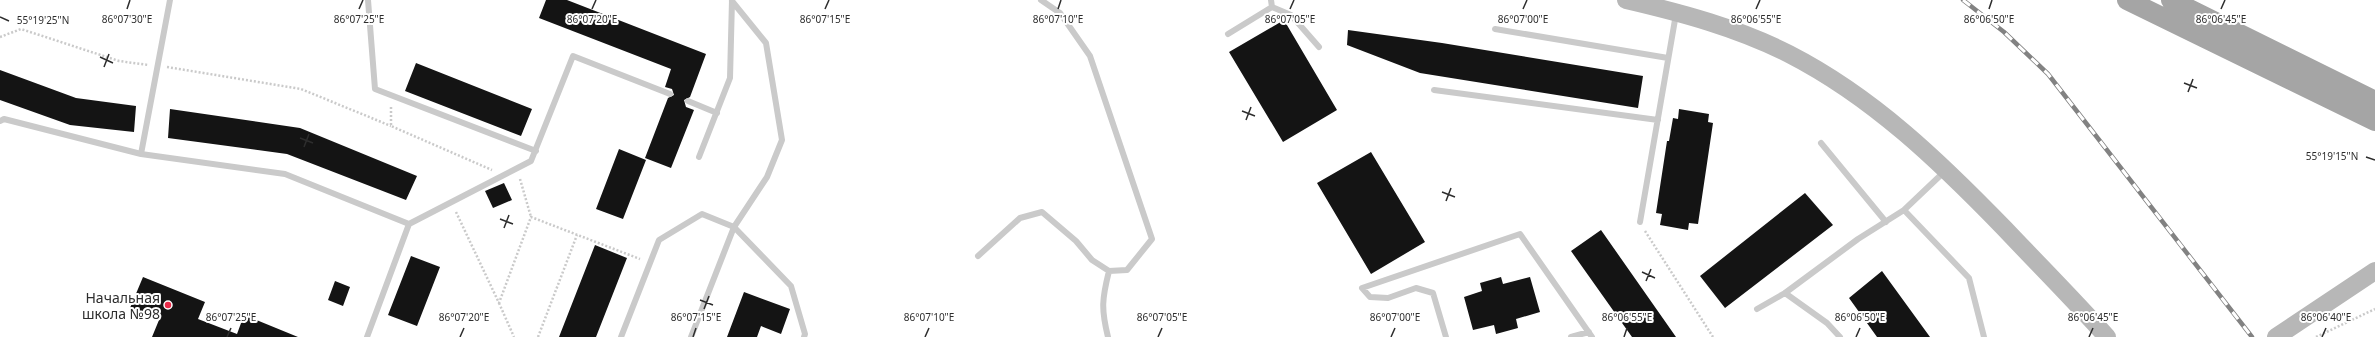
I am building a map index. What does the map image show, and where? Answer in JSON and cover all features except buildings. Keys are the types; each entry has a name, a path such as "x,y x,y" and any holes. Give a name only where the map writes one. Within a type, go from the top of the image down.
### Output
{"main road":[{"path":"2127,0 2375,121"},
{"path":"2171,0 2375,101"}],"street":[{"path":"1626,0 1676,12 1739,32 1789,54 1840,83 1881,113 1947,170 2107,337"},
{"path":"2276,337 2375,271"},
{"path":"2083,311 2121,337"}],"lane":[{"path":"142,154 170,0"},
{"path":"368,0 375,89 536,151"},
{"path":"699,157 730,78 732,0"},
{"path":"691,337 734,226 767,177 782,140 766,43 732,0"},
{"path":"978,256 1020,218 1042,212 1076,241 1092,260 1109,271 1127,270 1152,239 1090,56 1060,13 1042,0"},
{"path":"1228,34 1271,3 1291,15 1319,47"},
{"path":"1640,222 1676,12"},
{"path":"1495,29 1668,58"},
{"path":"367,337 409,224 532,161 573,56 670,94"},
{"path":"1434,90 1658,120"},
{"path":"688,101 717,113"},
{"path":"0,121 4,119 142,154 285,174 409,224"},
{"path":"1821,143 1886,222"},
{"path":"1757,309 1785,293 1904,210 1947,170"},
{"path":"1904,210 1969,278 1984,337"},
{"path":"621,337 659,240 702,214 734,226 791,286 805,334 804,337"},
{"path":"1446,337 1433,293 1416,288 1388,298 1376,298 1370,297 1362,288 1520,234 1591,335 1571,337"},
{"path":"1108,337 1103,318 1102,299 1109,271"},
{"path":"1785,293 1827,323 1840,337"}],"path":[{"path":"0,37 21,28 119,61 301,89 392,126 498,172"},
{"path":"391,95 392,126"},
{"path":"499,303 531,217 517,169"},
{"path":"452,202 514,337"},
{"path":"531,217 650,263"},
{"path":"1640,222 1713,337"},
{"path":"538,337 577,234"},
{"path":"2316,337 2375,309"}],"railway":[{"path":"1963,0 2004,32 2048,74 2252,337"}],"place":[{"name":"Начальная школа №98","path":"168,305"}]}
